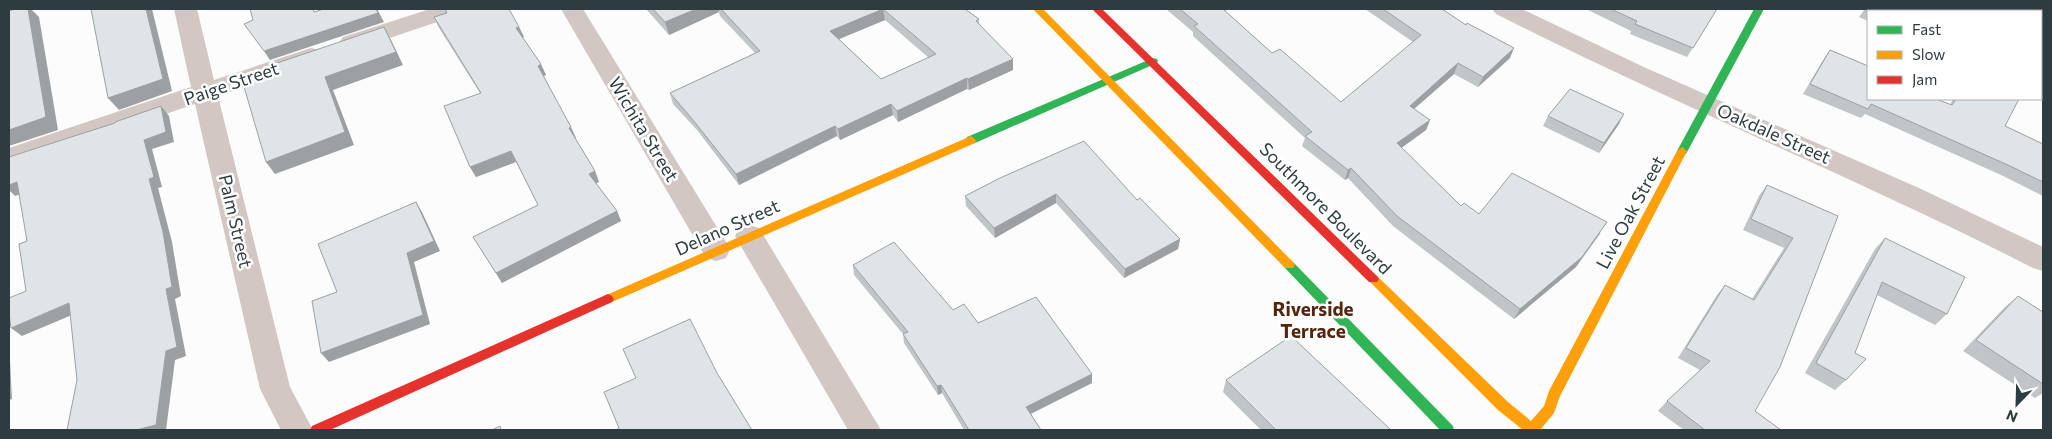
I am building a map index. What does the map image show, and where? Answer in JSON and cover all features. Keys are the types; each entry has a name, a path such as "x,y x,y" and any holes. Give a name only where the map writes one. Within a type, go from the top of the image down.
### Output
{"street":[{"name":"Palm Street","path":"185,9 275,389 297,430"},
{"name":"Paige Street","path":"9,158 453,9"},
{"name":"Wichita Street","path":"572,9 716,250"},
{"path":"1038,9 1448,430"},
{"name":"Southmore Boulevard","path":"1097,9 1153,61 1503,406 1532,430"},
{"name":"Oakdale Street","path":"1504,9 1578,47 1860,171 2043,260"},
{"name":"Live Oak Street","path":"1532,430 1549,409 1554,395 1707,103 1759,9"},
{"name":"Delano Street","path":"317,430 716,250 1153,61"},
{"path":"749,236 865,430"}],"building":[{"path":"28,9 46,117 9,130 9,11"},
{"path":"91,9 146,9 163,79 108,98"},
{"path":"250,9 313,9 314,12 324,9 376,9 378,13 264,51 244,24 253,20"},
{"path":"445,9 509,9 519,27 516,28 541,64 538,66 571,127 569,128 595,171 589,174 617,211 496,273 473,237 538,205 511,151 470,167 444,106 481,93 434,17 447,13"},
{"path":"653,9 696,9 665,22"},
{"path":"721,9 883,9 965,9 979,19 976,21 1013,59 897,111 891,104 838,129 835,126 736,174 670,93 760,51","holes":["883,9 936,54 881,79 830,31"]},
{"path":"1180,9 1223,9 1272,53 1280,49 1341,102 1421,35 1383,9 1442,9 1466,25 1467,23 1514,48 1483,77 1458,63 1410,106 1430,120 1397,143 1461,206 1464,203 1479,214 1512,173 1607,222 1582,257 1520,309 1397,216 1351,168 1348,170 1305,136 1312,132 1194,26 1198,24"},
{"path":"1611,9 1717,9 1693,48 1635,24 1637,21"},
{"path":"1868,9 1939,9 1938,10"},
{"path":"1946,9 2038,10 1950,10"},
{"path":"2042,12 2043,12 2042,62"},
{"path":"384,27 396,52 325,77 345,132 266,162 242,80 277,69 274,64"},
{"path":"1830,50 1867,66 1867,100 1939,100 1952,105 1955,100 2018,100 2005,126 2043,144 2043,182 1871,104 1868,109 1810,84"},
{"path":"1570,89 1624,114 1604,143 1548,116"},
{"path":"161,106 166,132 144,140 154,177 149,179 163,232 172,287 166,289 177,347 166,351 156,425 136,430 67,430 77,380 69,303 11,328 9,298 26,291 19,244 27,241 17,182 9,185 9,157"},
{"path":"1084,141 1137,200 1140,198 1180,239 1125,269 1056,194 994,228 965,196 1000,178"},
{"path":"1767,185 1838,216 1780,367 1755,411 1781,430 1705,430 1667,401 1710,361 1686,348 1725,285 1754,300 1793,238 1751,219"},
{"path":"416,202 434,241 407,253 423,315 321,353 312,301 337,292 318,244"},
{"path":"1885,238 1965,277 1947,314 1882,282 1855,353 1866,359 1846,380 1816,363"},
{"path":"894,242 953,310 964,304 978,323 1036,297 1092,374 1026,407 1041,430 969,430 941,385 937,386 903,334 908,332 853,265"},
{"path":"2018,296 2043,312 2043,384 1976,340"},
{"path":"690,319 717,373 752,430 616,430 619,428 604,392 636,378 623,349"},
{"path":"1291,336 1391,430 1276,430 1226,380"},
{"path":"500,426 501,430 492,430"}],"traffic: fast":[{"path":"1682,151 1759,9"},
{"path":"971,140 1153,61"},
{"path":"1289,265 1448,430"}],"traffic: slow":[{"path":"1038,9 1289,265"},
{"path":"608,299 971,140"},
{"path":"1532,430 1549,409 1554,395 1682,151"},
{"path":"1373,279 1503,406 1532,430"}],"traffic: jam":[{"path":"1097,9 1373,279"},
{"path":"317,430 608,299"}],"district":[{"name":"Riverside Terrace","path":"1313,319"}]}
